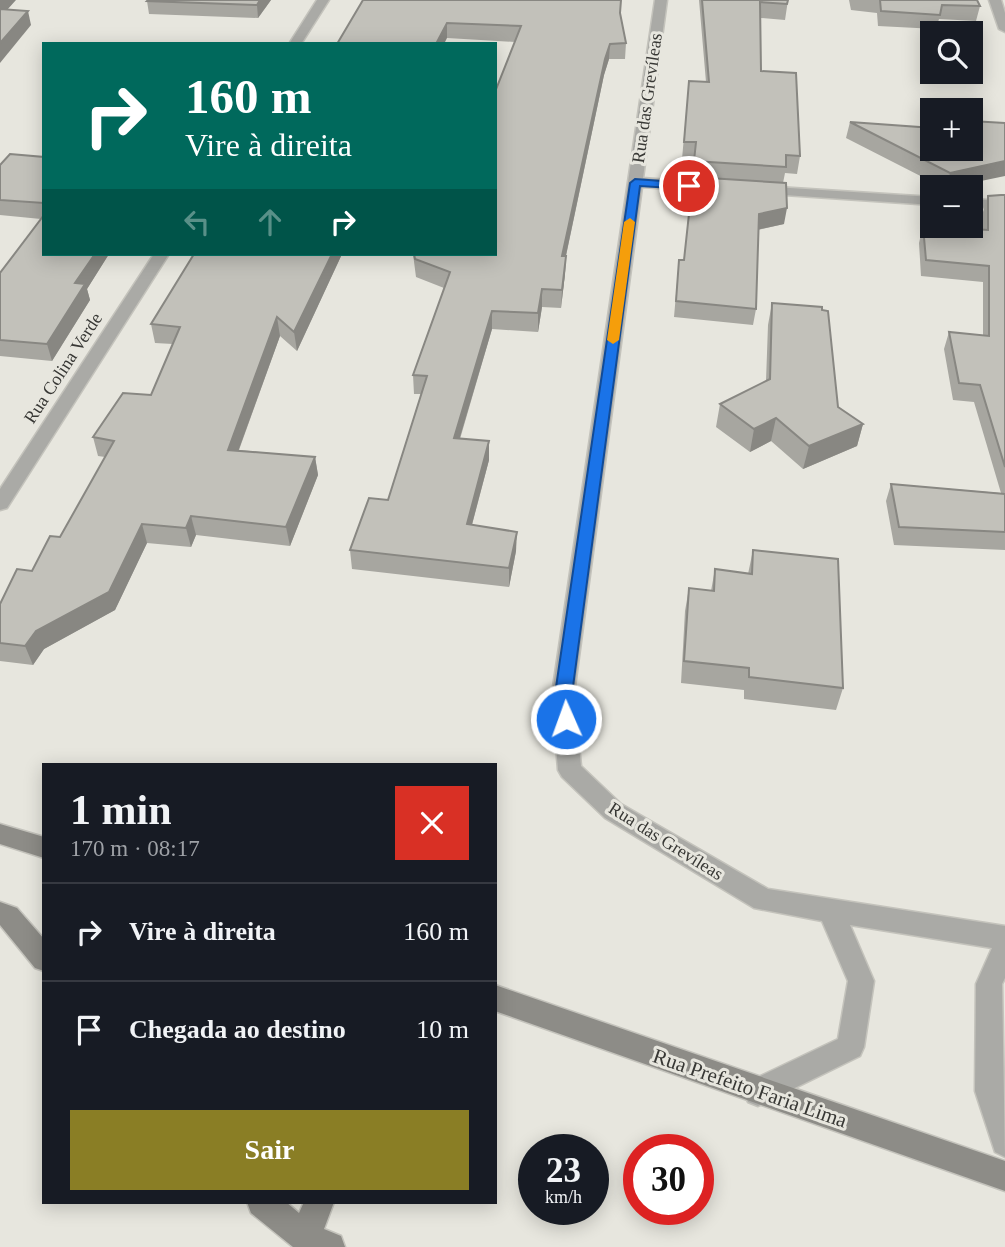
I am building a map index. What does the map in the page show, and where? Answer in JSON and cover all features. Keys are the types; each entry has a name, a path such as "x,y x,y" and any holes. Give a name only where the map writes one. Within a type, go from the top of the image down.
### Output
{"main road":[{"path":"0,834 42,847"},
{"path":"0,913 8,916 42,957"},
{"name":"Rua Prefeito Faria Lima","path":"497,999 1005,1176"},
{"path":"265,1204 315,1244"},
{"path":"315,1244 319,1204"}],"street":[{"path":"296,42 323,0"},
{"name":"Rua das Grevíleas","path":"661,0 563,694 570,770 613,811 763,900 1005,938"},
{"path":"995,0 1005,29"},
{"path":"635,183 920,200"},
{"path":"983,204 1005,205"},
{"name":"Rua Colina Verde","path":"0,504 160,256"},
{"path":"758,1092 850,1048 861,981 831,911"},
{"path":"1005,947 989,984 989,1091 1005,1142"}],"building":[{"path":"148,0 260,0 257,5"},
{"path":"363,0 621,0 620,13 626,43 610,44 605,59 562,256 566,256 562,290 542,289 538,313 492,311 454,438 489,441 467,524 517,532 509,568 350,550 369,498 388,500 427,376 413,375 450,272 415,259 414,256 497,256 497,87 521,26 447,23 437,42 338,42"},
{"path":"702,0 788,0 787,4 760,2 761,71 796,73 800,156 786,155 786,167 694,161 696,142 684,142 689,81 709,82"},
{"path":"880,0 977,0 980,6 942,5 940,15 881,11"},
{"path":"0,9 28,11 0,43"},
{"path":"850,122 920,127 920,158"},
{"path":"983,122 1005,123 1005,161 950,173 926,161 983,161"},
{"path":"10,154 42,157 42,203 0,200 0,165"},
{"path":"693,177 786,183 787,208 759,214 756,309 676,301 679,260 684,260"},
{"path":"1005,195 1005,467 980,385 959,383 949,332 989,336 989,266 926,260 924,238 983,238 983,230 988,230 988,196"},
{"path":"42,218 42,256 94,256 75,283 85,284 47,344 0,340 0,273"},
{"path":"193,256 331,256 294,332 277,317 228,450 315,457 286,527 191,516 186,528 142,524 109,592 36,631 25,646 0,643 0,604 17,569 32,571 50,536 60,537 114,441 93,437 123,393 151,395 180,327 151,324"},
{"path":"772,303 822,307 822,310 828,311 838,407 863,424 809,446 776,418 754,429 720,404 770,379"},
{"path":"891,484 1005,494 1005,532 899,527"},
{"path":"753,550 838,559 843,688 749,677 749,668 684,661 689,588 714,591 715,569 752,574"}],"slow traffic":[{"path":"613,340 630,222"}],"route":[{"path":"566,719 563,694 635,183 689,186"}]}
